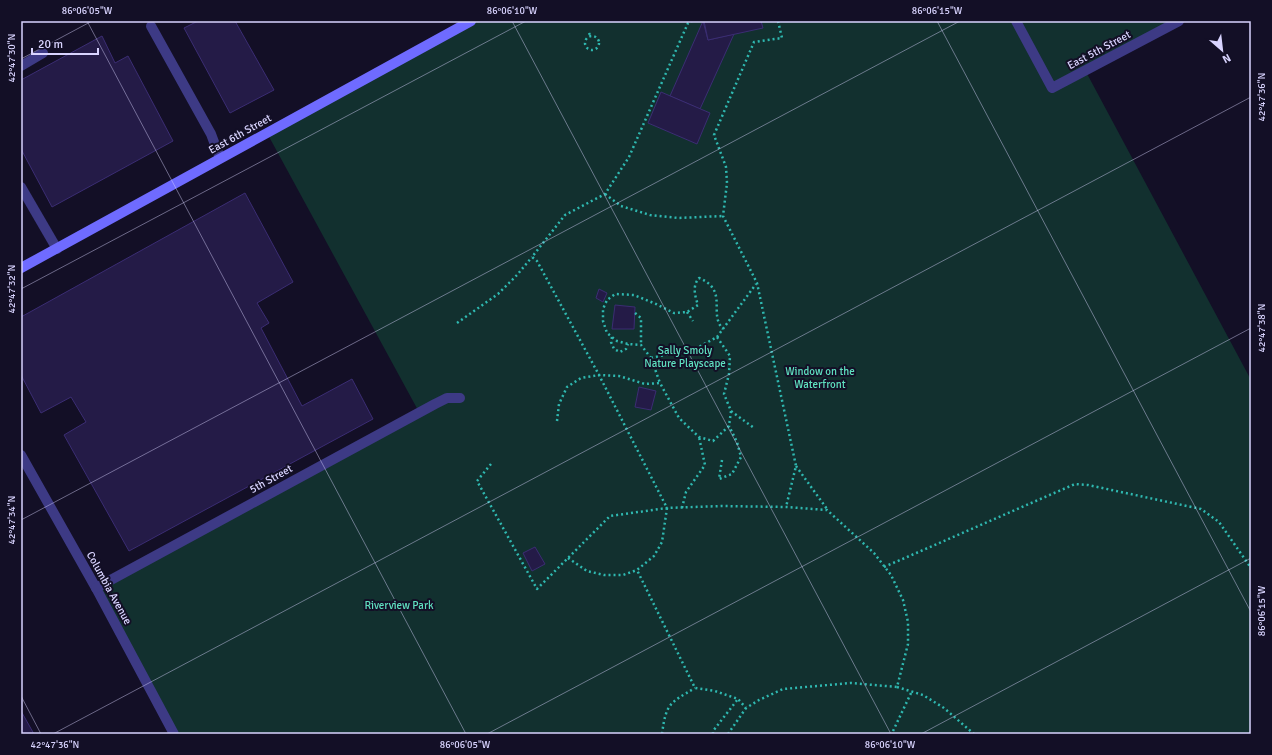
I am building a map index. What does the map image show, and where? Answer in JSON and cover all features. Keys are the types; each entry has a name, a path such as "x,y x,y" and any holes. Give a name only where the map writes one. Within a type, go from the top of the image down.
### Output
{"street":[{"name":"East 6th Street","path":"21,268 470,21"},
{"name":"East 5th Street","path":"1016,21 1052,88 1179,21"},
{"path":"151,26 211,134 220,158"},
{"path":"21,66 43,53"},
{"path":"21,187 57,249"},
{"name":"5th Street","path":"96,588 435,404 447,398 460,398"},
{"name":"Columbia Avenue","path":"21,455 96,588 174,734"}],"path":[{"path":"457,323 498,294 517,275 565,215 605,194 629,158 688,23 692,21"},
{"path":"778,21 782,38 754,42 714,135 726,167 727,183 723,216 757,284 796,466 827,510 874,553 891,575 903,600 908,622 908,644 898,687"},
{"path":"595,37 598,40 599,44 595,49 589,49 586,46 586,41 588,38 595,37"},
{"path":"605,194 621,206 650,215 678,218 723,216"},
{"path":"532,256 537,261 599,376 667,508 662,542 654,556 637,570 623,575 604,575 587,571 568,558"},
{"path":"641,345 617,341 607,333 603,321 603,309 607,300 615,294 634,295 674,313 687,312 698,305 694,293 696,282 699,278 705,280 712,286 716,295 718,318 723,329"},
{"path":"651,358 697,348 717,337 757,284"},
{"path":"687,312 693,321"},
{"path":"635,313 641,318 641,345 651,358 660,382 679,418 699,437 713,441 729,426"},
{"path":"612,337 611,342 614,349 620,352 626,349 628,344"},
{"path":"717,337 730,356 729,374 724,394 731,411 729,426 737,442 741,457 732,474 719,479 722,460"},
{"path":"557,421 558,404 567,387 581,378 619,376 645,384 660,382"},
{"path":"731,411 754,428"},
{"path":"682,508 686,492 705,465 699,437"},
{"path":"492,464 477,481 537,589 610,516 667,508 721,506 786,506 827,510"},
{"path":"786,506 796,466"},
{"path":"884,567 1075,484 1088,485 1201,509 1219,522 1251,568"},
{"path":"637,570 696,688"},
{"path":"728,734 746,708 759,700 784,689 851,683 898,687 923,695 944,708 974,734"},
{"path":"662,734 664,716 672,702 696,688 715,691 738,699 746,708"},
{"path":"893,730 912,691"},
{"path":"713,734 713,731 738,699"}],"green space":[{"name":"Window on the Waterfront","path":"471,21 1177,21 1085,70 1251,380 1251,734 174,734 96,588 419,412 267,133"}],"building":[{"path":"198,21 235,21 274,90 230,113 184,28"},
{"path":"703,21 708,40 734,34 700,109 670,96"},
{"path":"704,21 761,21 763,28 708,40"},
{"path":"102,36 115,63 128,56 173,141 52,207 21,149 21,80"},
{"path":"661,92 710,113 697,144 648,123"},
{"path":"245,193 293,282 257,303 269,323 261,328 302,406 352,379 373,419 129,551 64,435 86,422 71,397 41,413 21,375 21,317"},
{"path":"599,289 607,293 603,302 596,298"},
{"path":"615,305 635,307 634,329 612,329"},
{"path":"639,387 656,391 651,410 635,407"},
{"path":"535,547 545,564 532,571 523,553"},
{"path":"21,711 34,734 21,734"}],"park label":[{"name":"Sally Smoly Nature Playscape","path":"685,356"},
{"name":"Riverview Park","path":"399,605"}]}
